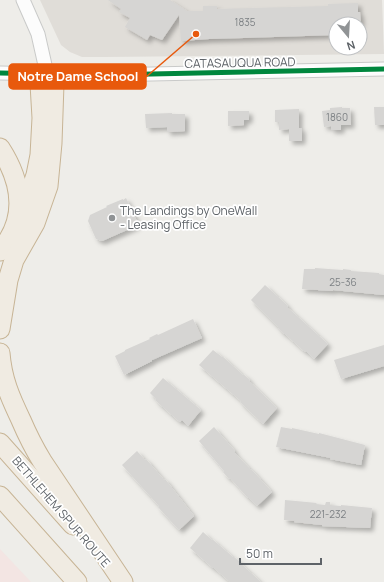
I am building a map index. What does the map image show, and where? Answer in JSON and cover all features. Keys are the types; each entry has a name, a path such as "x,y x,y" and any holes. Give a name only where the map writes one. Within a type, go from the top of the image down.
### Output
{"highway":[{"path":"0,251 12,234 27,202 36,175 40,155 42,118 40,84 47,74 54,84 52,143 48,186 35,223 14,260 8,280 0,329"},
{"path":"0,148 9,164 17,188 19,212 16,225"},
{"path":"0,353 1,367 8,392 35,449 123,582"},
{"name":"BETHLEHEM SPUR ROUTE","path":"0,443 123,582"},
{"path":"0,496 77,582"}],"street":[{"path":"23,0 38,34 47,74"},
{"name":"CATASAUQUA ROAD","path":"0,74 196,74 384,69"}],"shaded area":[{"path":"40,0 382,0 384,54 368,54 368,16 328,16 328,55 82,57 70,52 61,45"},
{"path":"0,549 31,582 0,582"}],"building":[{"path":"108,0 170,0 187,11 203,11 203,6 217,6 217,9 328,6 328,4 358,3 358,12 360,12 360,16 328,16 328,35 181,41 179,15 162,40 150,35 147,40 125,27 130,18 119,12 121,9"},
{"path":"374,107 384,107 384,125 375,125"},
{"path":"330,108 350,108 351,125 341,125 341,130 331,130 331,126 324,127 322,111 330,110"},
{"path":"299,109 299,128 302,128 302,141 289,141 289,129 279,130 279,122 275,122 275,110"},
{"path":"228,111 249,111 249,120 244,120 244,125 228,126"},
{"path":"145,114 185,114 185,131 167,132 167,127 146,128"},
{"name":"The Landings by OneWall - Leasing Office","path":"126,198 138,223 135,224 136,226 102,241 96,239 88,221 90,215 107,207 106,206"},
{"path":"315,268 379,273 384,275 384,295 333,290 302,289 304,269"},
{"path":"265,285 328,344 314,359 284,334 251,300"},
{"path":"193,319 202,338 152,360 124,375 115,356 157,334 158,335"},
{"path":"384,345 384,366 341,379 334,360"},
{"path":"213,350 250,380 249,381 277,408 263,424 240,402 241,401 199,365"},
{"path":"163,378 201,410 188,426 182,420 180,422 173,416 155,400 156,399 150,393"},
{"path":"214,427 235,451 234,452 272,492 257,506 230,478 229,479 199,441"},
{"path":"281,427 319,433 365,445 361,465 276,447"},
{"path":"137,451 164,480 165,479 194,516 179,530 122,465"},
{"path":"285,500 325,505 326,502 330,502 330,505 372,508 370,528 322,526 284,520"},
{"path":"203,532 240,562 261,582 230,582 213,568 190,548"}],"cycle path":[{"path":"0,73 105,75 384,69"}],"place":[{"name":"Notre Dame School","path":"196,34"},
{"name":"The Landings by OneWall - Leasing Office","path":"112,218"}]}
